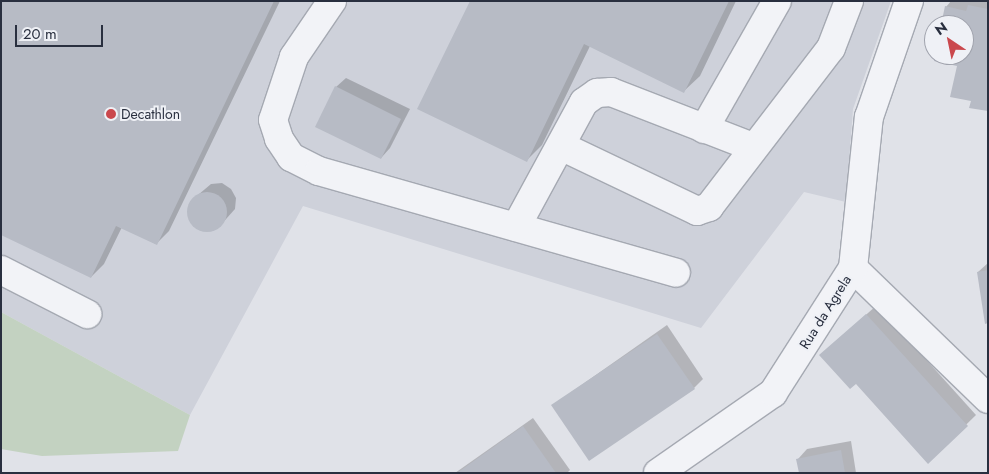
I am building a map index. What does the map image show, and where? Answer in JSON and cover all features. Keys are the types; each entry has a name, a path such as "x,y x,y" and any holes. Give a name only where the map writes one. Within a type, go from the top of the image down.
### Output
{"street":[{"path":"332,1 294,57 273,120 279,138 291,157 320,171 676,273"},
{"path":"704,129 776,1"},
{"path":"561,146 696,211 709,207 753,146 798,96 831,48 849,1"},
{"name":"Rua da Agrela","path":"658,473 773,393 853,268 869,117 909,1"},
{"path":"516,227 584,102 597,93 611,92 704,129 753,146"},
{"path":"853,268 988,399"},
{"path":"1,270 87,314"}],"shaded area":[{"path":"1,1 891,1 853,109 846,202 804,192 701,328 303,206 190,415 1,312"}],"green space":[{"path":"1,312 190,415 178,451 42,456 1,449"}],"building":[{"name":"Decathlon","path":"1,1 274,1 157,245 116,226 91,278 1,235"},
{"path":"470,1 729,1 684,93 584,44 527,162 417,109"},
{"path":"968,5 988,9 988,111 969,108 971,101 950,97 957,66 952,65 974,65 974,15 943,15 945,6 966,11"},
{"path":"335,86 401,119 381,159 315,127"},
{"path":"207,192 221,198 227,212 221,226 207,232 193,226 187,212 193,198"},
{"path":"988,270 988,323 985,324 977,272"},
{"path":"866,314 968,426 928,464 856,384 850,389 819,355"},
{"path":"657,334 695,389 589,461 551,405"},
{"path":"523,426 556,473 457,473"},
{"path":"841,450 845,473 799,473 796,459"}],"place":[{"name":"Decathlon","path":"111,114"}]}
